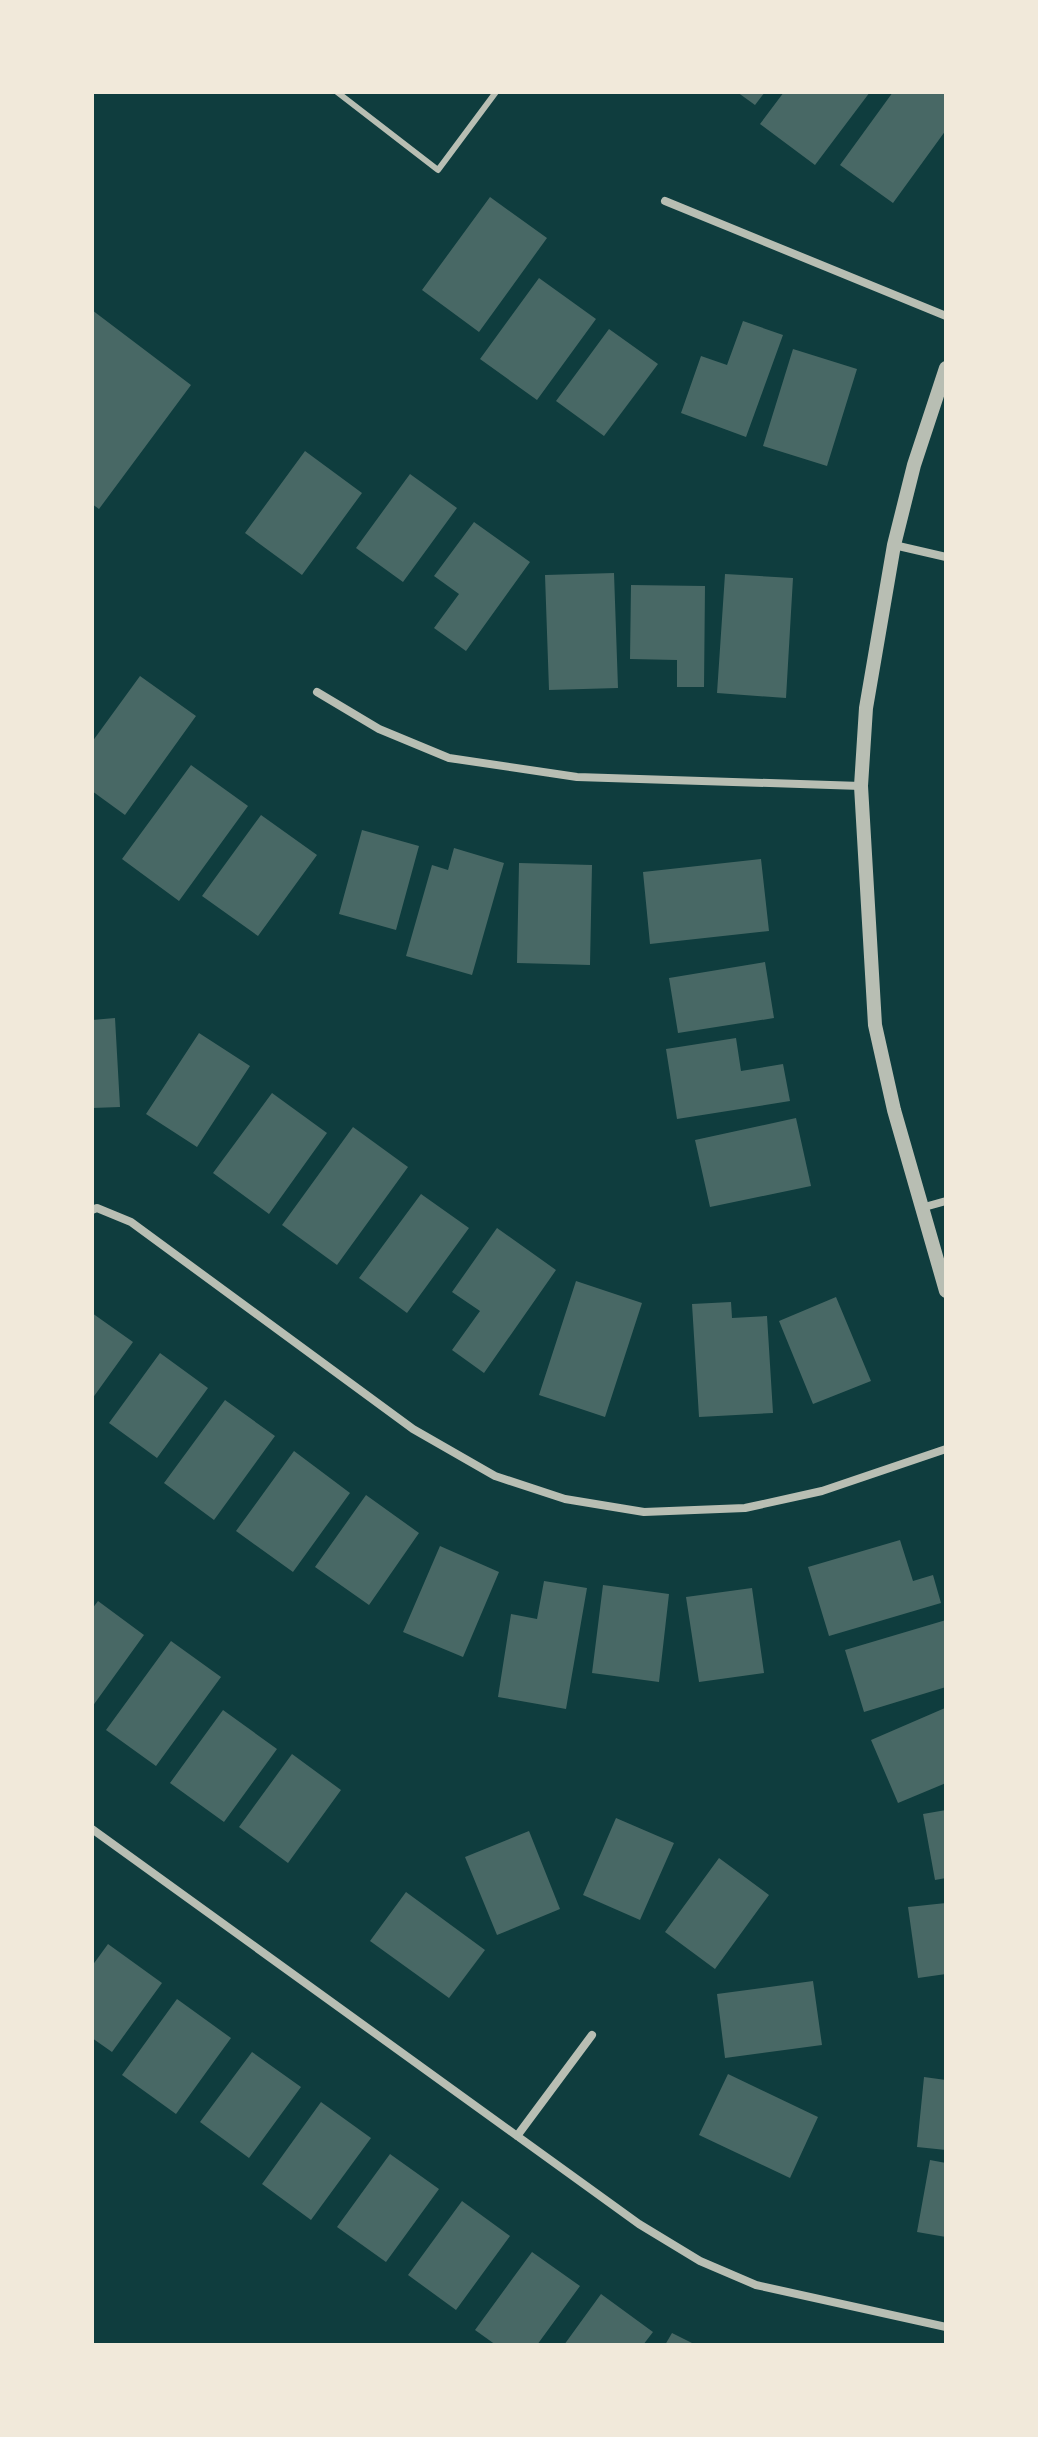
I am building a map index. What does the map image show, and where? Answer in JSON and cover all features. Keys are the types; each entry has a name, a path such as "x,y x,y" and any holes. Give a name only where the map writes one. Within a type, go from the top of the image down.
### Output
{"street":[{"path":"665,201 946,316"},
{"path":"946,368 914,465 894,545 866,708 861,786 875,1025 894,1110 946,1291"},
{"path":"894,545 946,557"},
{"path":"317,692 379,729 449,758 577,777 861,786"},
{"path":"921,1208 946,1201"},
{"path":"95,1209 131,1222 413,1429 495,1476 565,1499 644,1512 745,1508 822,1491 946,1449"},
{"path":"92,1829 639,2224 700,2261 756,2285 946,2327"},
{"path":"517,2136 592,2035"}],"lane":[{"path":"337,92 438,170 496,92"}],"building":[{"path":"737,92 765,92 755,105"},
{"path":"784,92 870,92 815,165 760,124"},
{"path":"893,92 944,92 946,130 893,203 840,165"},
{"path":"490,197 547,238 479,332 422,290"},
{"path":"539,278 596,319 537,400 480,359"},
{"path":"92,310 191,385 99,509 92,504"},
{"path":"743,321 783,335 746,437 681,413 701,356 727,365"},
{"path":"609,329 658,364 604,436 556,401"},
{"path":"793,349 857,369 827,466 763,446"},
{"path":"305,451 362,493 302,575 245,533"},
{"path":"410,474 457,508 403,582 356,548"},
{"path":"474,522 530,562 466,651 434,628 459,594 434,576"},
{"path":"614,573 618,688 549,690 545,575"},
{"path":"725,574 793,578 786,698 717,693"},
{"path":"631,585 705,586 704,687 677,687 677,660 630,659"},
{"path":"140,676 196,716 125,815 92,791 92,742"},
{"path":"191,765 248,806 179,901 122,859"},
{"path":"261,815 317,855 258,936 202,896"},
{"path":"362,830 419,846 396,930 339,914"},
{"path":"454,848 504,863 472,975 406,956 432,865 448,870"},
{"path":"761,859 769,931 650,944 643,872"},
{"path":"519,863 592,865 590,965 517,963"},
{"path":"765,962 774,1018 678,1033 669,978"},
{"path":"115,1018 120,1107 92,1108 92,1020"},
{"path":"199,1033 250,1066 197,1147 146,1114"},
{"path":"736,1038 741,1071 783,1064 790,1101 677,1119 666,1049"},
{"path":"272,1093 327,1133 269,1214 213,1173"},
{"path":"796,1118 811,1186 710,1207 695,1140"},
{"path":"353,1127 408,1167 337,1265 282,1225"},
{"path":"421,1194 469,1228 407,1313 359,1278"},
{"path":"497,1228 556,1270 484,1373 452,1350 480,1311 452,1292"},
{"path":"576,1281 642,1303 605,1417 539,1395"},
{"path":"836,1297 871,1381 813,1404 779,1321"},
{"path":"731,1302 732,1318 767,1316 773,1413 699,1417 692,1304"},
{"path":"92,1313 133,1342 92,1399"},
{"path":"160,1353 208,1388 157,1458 109,1423"},
{"path":"225,1400 275,1436 214,1520 164,1483"},
{"path":"294,1451 350,1493 293,1572 236,1531"},
{"path":"366,1495 419,1533 369,1605 315,1567"},
{"path":"900,1540 913,1581 933,1575 941,1603 829,1636 808,1567"},
{"path":"440,1546 499,1572 463,1657 403,1632"},
{"path":"544,1581 587,1588 566,1709 498,1697 511,1614 537,1619"},
{"path":"603,1585 669,1594 659,1682 592,1673"},
{"path":"752,1588 764,1673 699,1682 686,1597"},
{"path":"98,1601 144,1635 92,1707 92,1609"},
{"path":"946,1620 946,1687 864,1712 845,1650"},
{"path":"171,1641 221,1677 156,1766 106,1730"},
{"path":"945,1708 946,1783 898,1803 871,1740"},
{"path":"223,1710 277,1749 224,1822 170,1783"},
{"path":"292,1754 341,1790 288,1863 239,1827"},
{"path":"946,1810 946,1878 935,1880 923,1814"},
{"path":"616,1818 674,1843 640,1920 583,1895"},
{"path":"529,1831 560,1909 497,1935 465,1857"},
{"path":"719,1858 769,1895 715,1969 665,1932"},
{"path":"406,1892 485,1950 449,1998 370,1941"},
{"path":"946,1903 946,1974 918,1978 908,1907"},
{"path":"108,1944 162,1983 112,2052 92,2038 92,1966"},
{"path":"813,1981 822,2045 725,2058 717,1994"},
{"path":"177,1999 231,2038 176,2114 122,2075"},
{"path":"252,2052 301,2087 249,2158 200,2122"},
{"path":"728,2074 818,2117 790,2178 699,2135"},
{"path":"924,2077 946,2080 946,2150 917,2147"},
{"path":"321,2102 371,2138 311,2220 262,2184"},
{"path":"390,2154 439,2189 386,2262 337,2227"},
{"path":"930,2160 946,2163 946,2237 917,2232"},
{"path":"462,2201 510,2236 456,2310 408,2275"},
{"path":"532,2252 580,2286 537,2345 496,2345 475,2330"},
{"path":"601,2294 653,2332 643,2345 564,2345"},
{"path":"672,2333 696,2345 665,2345"}]}
